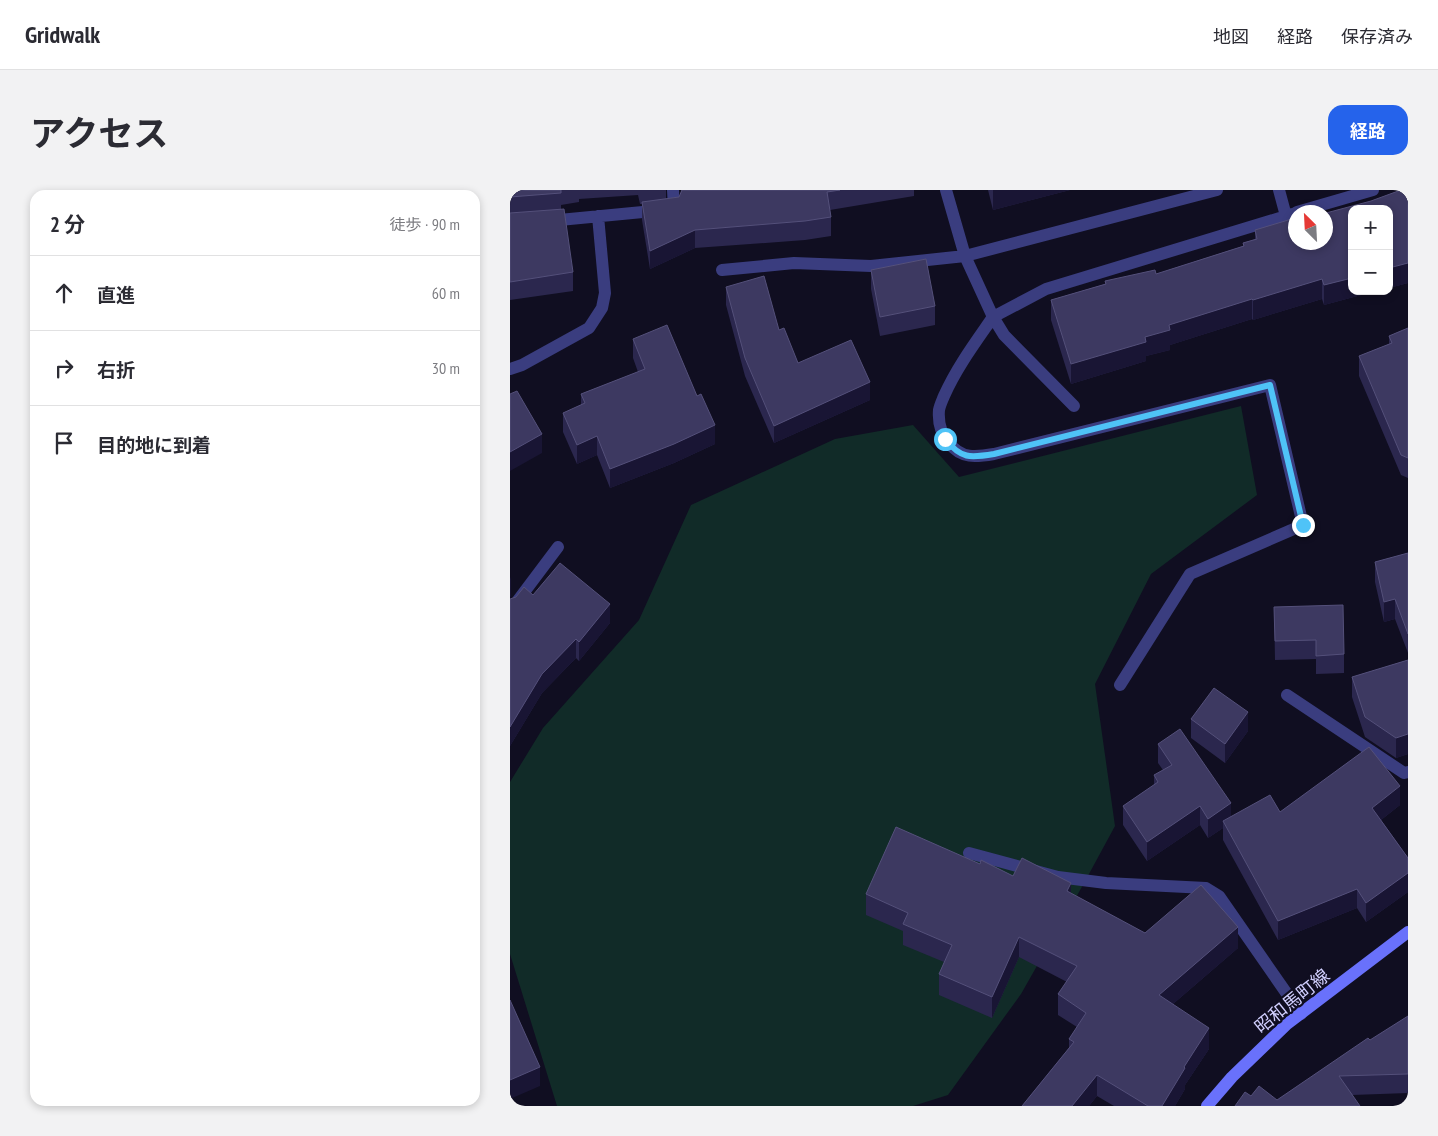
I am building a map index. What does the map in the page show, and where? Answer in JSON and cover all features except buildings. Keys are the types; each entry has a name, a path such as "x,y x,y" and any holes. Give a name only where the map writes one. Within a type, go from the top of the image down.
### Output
{"main road":[{"name":"昭和馬町線","path":"1207,1106 1232,1077 1287,1024 1408,932"}],"street":[{"path":"539,222 674,209 673,190"},
{"path":"946,190 965,256 993,317 1004,335 1074,406"},
{"path":"722,270 794,262 871,266 965,256 1216,190"},
{"path":"1279,190 1288,205"},
{"path":"1323,205 1373,190"},
{"path":"510,369 522,365 589,328 602,308 605,292 598,216"},
{"path":"1120,685 1190,574 1303,525 1270,385 994,454 973,457 954,450 945,439 939,424 939,408 953,375 993,317 1046,290 1288,216"},
{"path":"510,611 558,547"},
{"path":"1288,695 1407,775"},
{"path":"969,853 1058,878 1106,883 1206,888 1219,896 1301,1014"}],"green space":[{"path":"1241,406 1257,495 1151,574 1095,684 1115,826 1021,994 948,1095 913,1106 557,1106 510,954 510,782 543,728 639,620 691,505 835,439 913,425 959,477"}],"route":[{"path":"945,439 954,450 964,455 973,457 994,454 1270,385 1303,525"}]}
